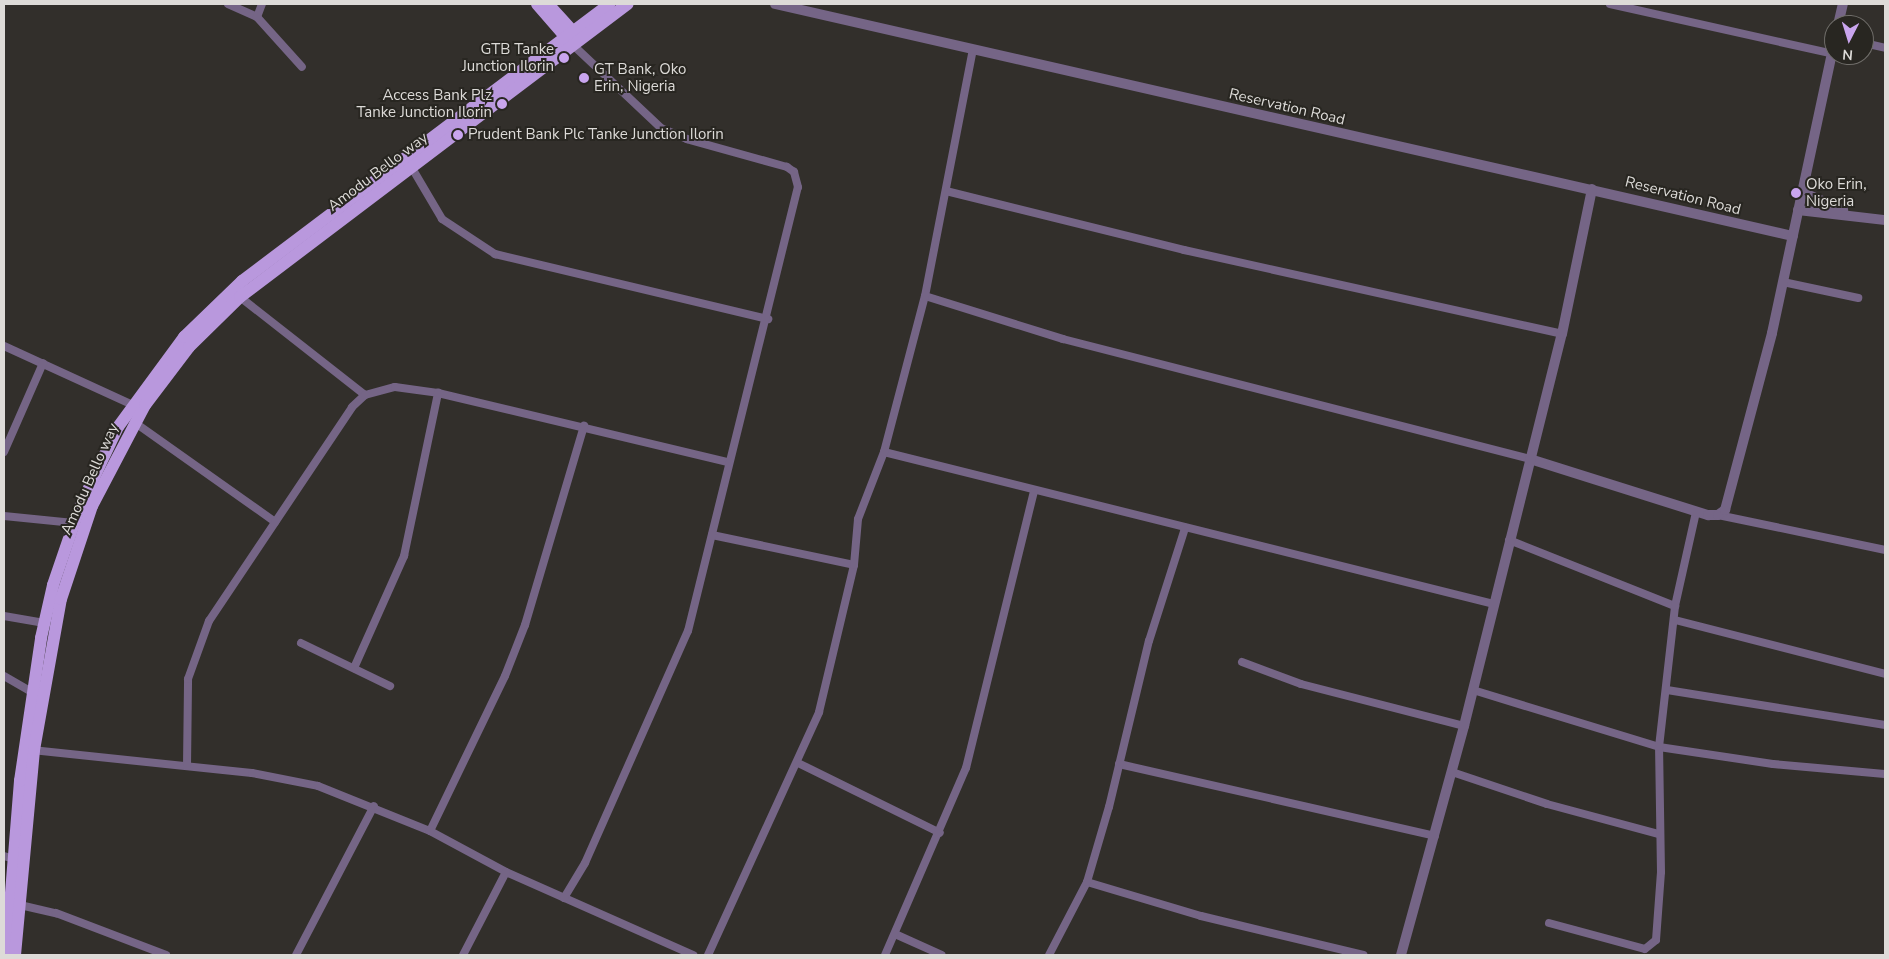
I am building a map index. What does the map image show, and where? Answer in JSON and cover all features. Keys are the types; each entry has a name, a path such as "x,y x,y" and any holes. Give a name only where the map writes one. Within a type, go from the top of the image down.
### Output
{"main road":[{"path":"537,4 574,41"},
{"path":"548,4 574,41"},
{"name":"Amodu Bello way","path":"6,955 9,858 49,650 68,572 92,506 134,422 189,347 240,297 412,168 574,41 609,4"},
{"name":"Amodu Bello way","path":"15,955 20,905 32,692 44,623 74,523 95,472 133,405 184,337 234,288 574,41 628,4"}],"street":[{"path":"228,4 257,17 302,67"},
{"path":"257,17 262,4"},
{"name":"Reservation Road","path":"775,4 1793,236"},
{"path":"1610,4 1824,47"},
{"path":"564,898 585,863 677,662 712,535 728,462 768,319 798,195 794,172 672,134 574,41"},
{"path":"708,955 798,763 819,712 854,564 858,520 884,452 925,296 974,50"},
{"path":"1718,516 1729,503 1783,282 1830,65"},
{"path":"412,168 442,219 495,254 768,319"},
{"path":"1401,955 1464,726 1562,334 1592,189"},
{"path":"946,191 1194,252 1562,334"},
{"path":"1802,192 1848,213"},
{"path":"1798,210 1848,213 1885,220"},
{"path":"1783,282 1858,298"},
{"path":"925,296 1063,339 1530,459 1696,512 1885,550"},
{"path":"240,297 366,394"},
{"path":"4,346 133,405"},
{"path":"4,452 43,363"},
{"path":"187,766 185,711 197,647 209,621 352,407 366,394 395,387 438,393 584,426 728,462"},
{"path":"354,668 404,556 438,393"},
{"path":"134,422 275,522"},
{"path":"430,832 505,676 525,625 584,426"},
{"path":"884,452 1034,492 1494,604"},
{"path":"885,955 940,833 966,768 1034,492"},
{"path":"1549,923 1645,949 1652,947 1656,940 1660,911 1658,834 1659,747 1675,620 1675,606 1696,512"},
{"path":"4,516 74,523"},
{"path":"1049,955 1087,882 1119,764 1149,641 1185,528"},
{"path":"712,535 854,564"},
{"path":"1509,540 1675,606"},
{"path":"4,616 44,623"},
{"path":"1675,620 1885,674"},
{"path":"301,643 390,686"},
{"path":"1242,662 1301,684 1464,726"},
{"path":"4,676 32,692"},
{"path":"1473,690 1659,747 1773,764 1885,774"},
{"path":"1667,690 1885,725"},
{"path":"29,750 187,766 318,786 374,806 430,832 506,872 693,955"},
{"path":"798,763 940,833"},
{"path":"1119,764 1435,836"},
{"path":"1452,772 1547,804 1658,834"},
{"path":"296,955 374,806"},
{"path":"463,955 506,872"},
{"path":"1087,882 1201,916 1363,955"},
{"path":"20,905 56,913 166,955"},
{"path":"895,934 942,955"}],"place":[{"name":"GTB Tanke Junction Ilorin","path":"564,58"},
{"name":"GT Bank, Oko Erin, Nigeria","path":"584,78"},
{"name":"Access Bank Plz Tanke Junction Ilorin","path":"502,104"},
{"name":"Prudent Bank Plc Tanke Junction Ilorin","path":"458,135"},
{"name":"Oko Erin, Nigeria","path":"1796,193"}]}
